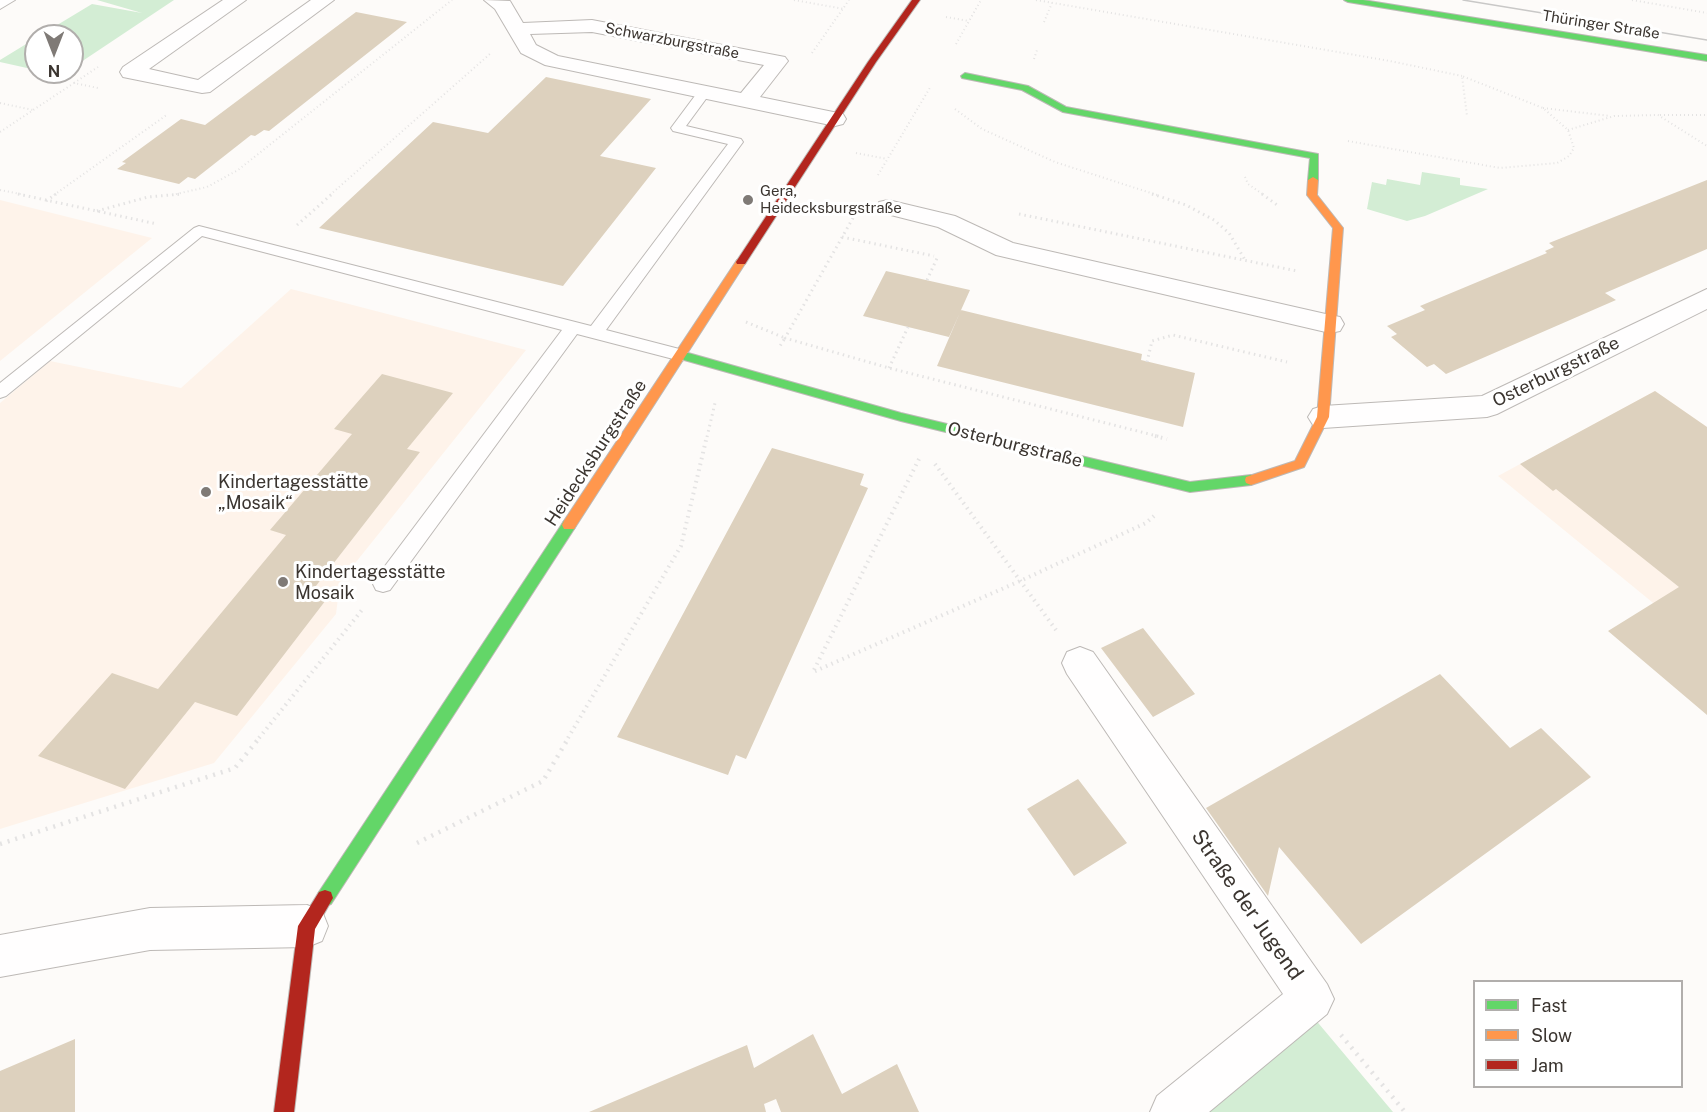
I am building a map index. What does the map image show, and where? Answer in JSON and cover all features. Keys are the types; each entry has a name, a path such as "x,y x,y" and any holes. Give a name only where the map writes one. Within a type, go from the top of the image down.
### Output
{"street":[{"path":"0,3 5,0"},
{"path":"236,0 131,72 202,87 324,0"},
{"path":"494,0 503,5 528,49 552,61 835,119"},
{"name":"Heidecksburgstraße","path":"307,926 835,119 916,0"},
{"name":"Thüringer Straße","path":"1348,0 1707,58"},
{"name":"Schwarzburgstraße","path":"516,29 592,26 778,61 747,101"},
{"name":"Osterburgstraße","path":"681,355 901,417 1190,487 1255,479 1300,464 1323,417 1338,228 1311,195 1315,156 1063,109 1025,87 965,76"},
{"path":"888,207 946,221 1005,249 1330,324"},
{"name":"Osterburgstraße","path":"1323,417 1487,406 1707,298"},
{"name":"Straße der Jugend","path":"1080,663 1312,999 1173,1112"},
{"path":"0,956 150,929 307,926 284,1112"}],"lane":[{"path":"595,333 736,142 678,128 705,92"},
{"path":"0,392 199,231 681,355"},
{"path":"383,584 573,327"}],"path":[{"path":"97,211 148,197 178,195 207,188 238,170 452,0"},
{"path":"794,0 843,9"},
{"path":"1036,0 1390,60 1462,76 1543,108 1614,116 1707,115"},
{"path":"1632,0 1707,13"},
{"path":"1044,22 1052,3"},
{"path":"269,249 492,52"},
{"path":"1462,76 1467,116"},
{"path":"0,132 74,83 109,91"},
{"path":"46,201 202,87"},
{"path":"930,87 938,95"},
{"path":"0,103 34,110"},
{"path":"1339,139 1500,168 1532,167 1557,163 1569,156 1574,148 1568,130 1543,108"},
{"path":"955,109 982,129 1045,158 1186,205 1214,220 1229,233 1246,261"},
{"path":"1658,115 1707,146"},
{"path":"1568,130 1614,116"},
{"path":"0,190 151,223"},
{"path":"842,237 937,257"},
{"path":"889,368 908,327"},
{"path":"1147,362 1152,341 1173,335 1294,364"},
{"path":"407,848 543,782 681,546 723,367"},
{"path":"901,417 1035,602"},
{"path":"924,449 813,672 1146,523 1190,487"},
{"path":"0,844 235,768 383,584"},
{"path":"1312,999 1405,1112"}],"shaded area":[{"path":"0,200 152,238 0,361"},
{"name":"Kindertagesstätte „Mosaik“","path":"291,289 526,350 340,582 336,614 214,763 0,829 0,403 50,361 181,388"},
{"path":"1655,391 1707,427 1707,647 1498,476"}],"green space":[{"path":"97,0 174,0 84,60 84,24 59,24 92,4 142,13"},
{"path":"24,45 24,67 0,62"},
{"path":"1422,172 1460,178 1460,185 1488,189 1425,216 1407,221 1367,209 1372,182 1386,185 1387,179 1420,185"},
{"path":"1314,1018 1393,1112 1197,1112"}],"building":[{"path":"356,12 407,22 269,131 264,130 255,136 251,135 195,179 188,177 179,184 117,169 126,163 122,162 181,119 205,125"},
{"path":"546,77 651,99 600,156 656,168 563,286 319,228 433,122 488,133"},
{"path":"1707,180 1707,249 1605,293 1616,300 1446,374 1434,364 1427,367 1391,337 1397,334 1387,326 1425,310 1420,306 1547,253 1545,251 1554,247 1549,243"},
{"path":"886,271 970,290 949,337 863,316"},
{"path":"961,310 1142,354 1141,360 1195,373 1183,427 937,366"},
{"name":"Kindertagesstätte Mosaik","path":"382,374 453,393 407,449 420,452 312,591 329,596 237,716 195,702 125,789 38,756 112,673 158,689 286,535 270,530 352,434 334,429"},
{"path":"1655,391 1707,427 1707,715 1608,631 1679,587 1556,489 1553,491 1520,464"},
{"path":"772,448 864,474 860,485 868,488 746,759 736,755 728,775 617,737"},
{"path":"1143,628 1195,694 1153,717 1101,648"},
{"path":"1440,674 1510,748 1541,728 1591,777 1361,944 1279,847 1268,896 1206,808"},
{"path":"1078,779 1127,843 1074,876 1027,809"},
{"path":"813,1034 842,1094 897,1064 919,1112 781,1112 776,1099 764,1104 766,1112 589,1112 747,1045 754,1068"},
{"path":"75,1039 75,1112 0,1112 0,1071"}],"tram line":[{"path":"1463,0 1707,40"}],"traffic: fast":[{"path":"1348,0 1707,58"},
{"path":"965,76 1025,88 1063,109 1315,156 1313,180"},
{"path":"681,355 901,417 1190,487 1251,480"},
{"path":"325,898 569,525"}],"traffic: slow":[{"path":"1251,480 1300,464 1323,417 1338,228 1312,195 1313,180"},
{"path":"569,525 741,262"}],"traffic: jam":[{"path":"741,262 872,62 916,0"},
{"path":"284,1112 307,926 325,898"}],"place":[{"name":"Gera, Heidecksburgstraße","path":"748,200"},
{"name":"Kindertagesstätte „Mosaik“","path":"206,492"},
{"name":"Kindertagesstätte Mosaik","path":"283,582"}]}
